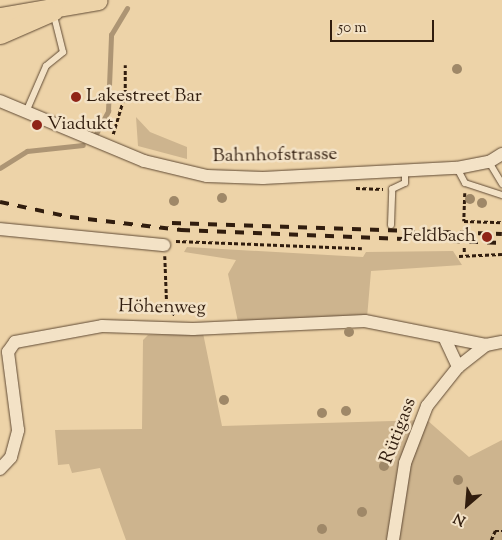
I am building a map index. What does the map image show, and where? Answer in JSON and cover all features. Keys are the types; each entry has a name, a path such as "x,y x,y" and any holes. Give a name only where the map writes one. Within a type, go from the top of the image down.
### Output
{"main road":[{"path":"0,17 53,11 98,0"},
{"path":"0,34 53,11"}],"street":[{"name":"Bahnhofstrasse","path":"0,101 99,144 172,170 226,178 457,168 489,162 502,154"},
{"path":"0,229 164,245"},
{"name":"Höhenweg","path":"0,469 11,457 18,430 8,352 12,343 102,326 193,329 365,321 445,339 486,345"},
{"path":"445,339 458,367"},
{"name":"Rütigass","path":"393,540 399,485 411,442 438,388 458,367 486,345 502,342"}],"lane":[{"path":"26,112 46,66 64,49 53,11"},
{"path":"489,162 502,184"},
{"path":"457,168 465,183 502,195"},
{"path":"391,225 392,189 405,183 405,170"}],"path":[{"path":"113,149 116,116 125,94 125,66"},
{"path":"465,183 464,221 502,222"},
{"path":"356,188 392,189"},
{"path":"193,329 167,307 164,245 168,241 362,248"},
{"path":"464,246 464,252"},
{"path":"458,256 464,252 502,254"},
{"path":"490,540 495,531 502,531"}],"shaded area":[{"path":"136,117 150,132 187,147 187,159 138,146"},
{"path":"187,247 363,257 366,252 453,251 462,265 371,271 367,318 238,322 228,274 236,260 184,252"},
{"path":"203,333 222,426 427,420 469,457 502,440 502,540 126,540 100,468 72,473 69,464 58,465 55,430 142,429 143,340 148,335"}],"waterway":[{"name":"Feldbach","path":"96,134 108,111 111,35 127,8"},
{"name":"Feldbach","path":"0,168 27,151 83,145"}],"railway":[{"path":"0,202 70,217 181,230 502,243"},
{"path":"172,223 502,234"}],"place":[{"name":"Lakestreet Bar","path":"76,97"},
{"name":"Viadukt","path":"37,125"},
{"name":"Feldbach","path":"487,237"}]}
